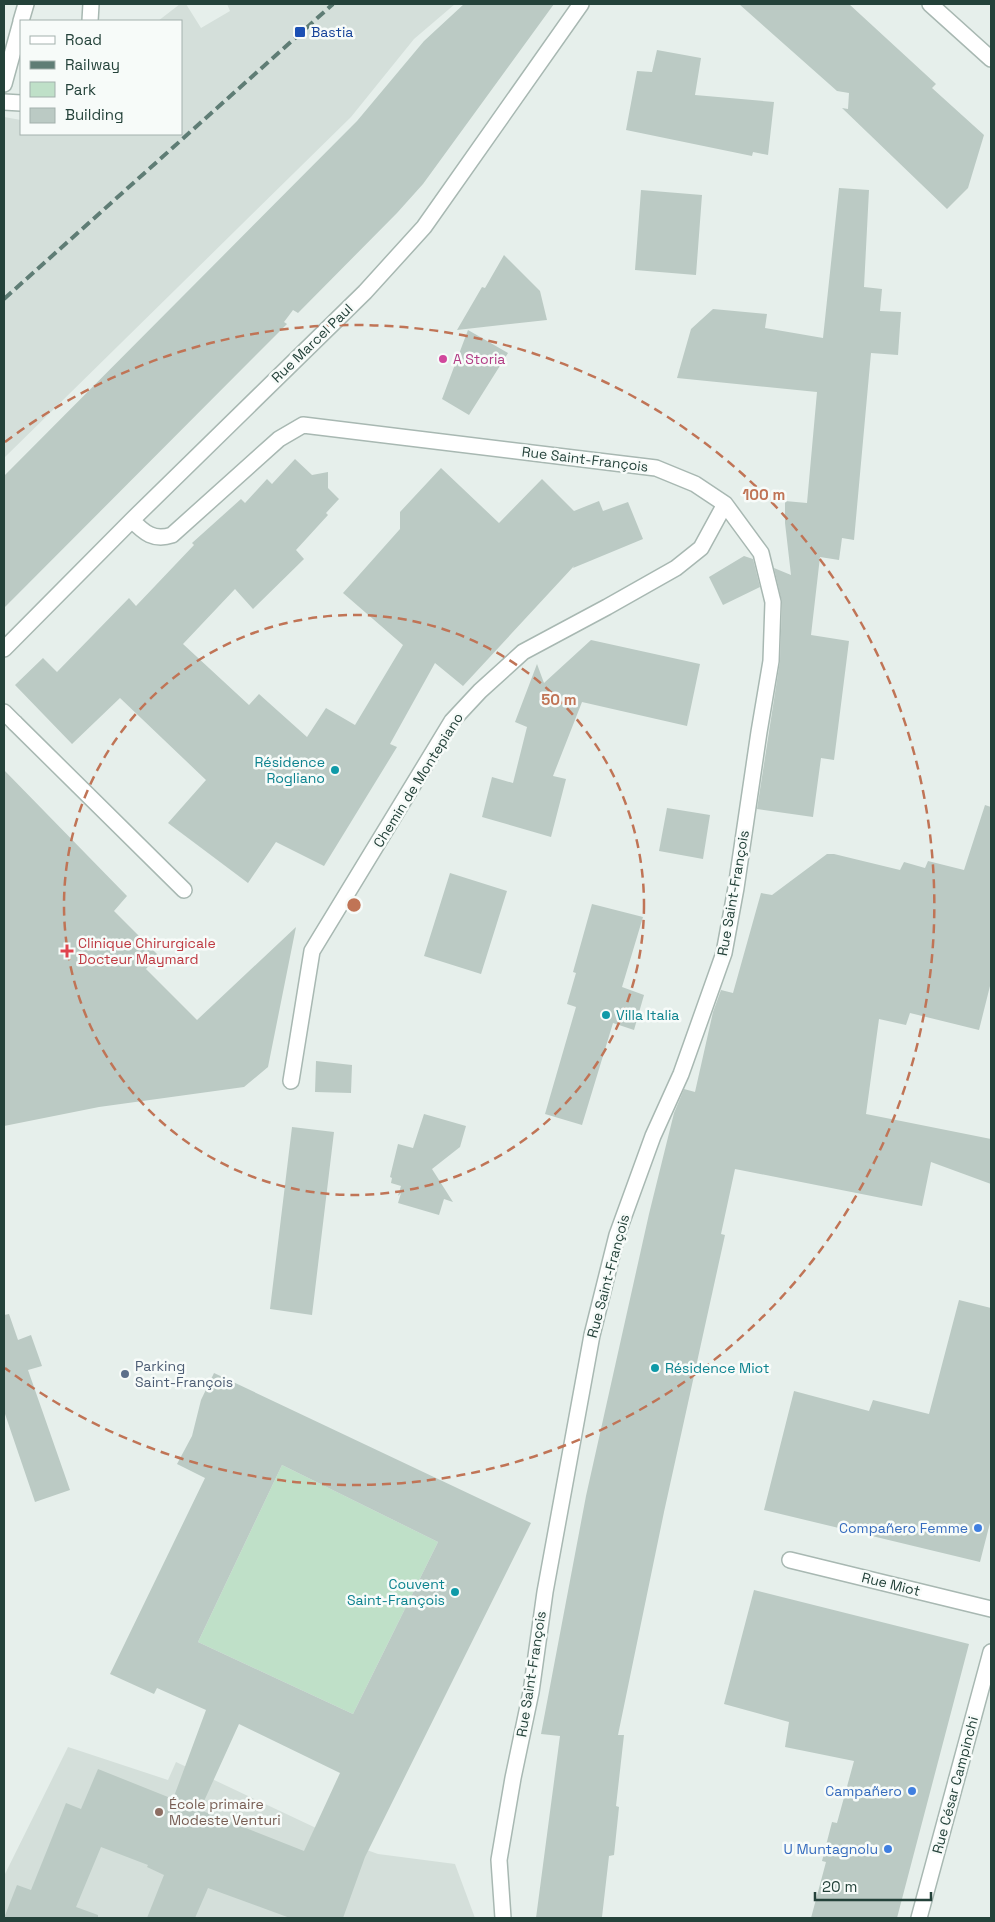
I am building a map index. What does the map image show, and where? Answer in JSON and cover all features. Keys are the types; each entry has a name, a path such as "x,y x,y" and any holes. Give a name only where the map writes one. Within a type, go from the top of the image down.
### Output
{"street":[{"path":"22,20 26,4"},
{"path":"90,20 91,4"},
{"name":"Rue Marcel Paul","path":"4,649 132,520 365,292 424,228 581,4"},
{"path":"930,4 991,59"},
{"path":"4,84 20,26"},
{"path":"4,102 20,103"},
{"name":"Rue Saint-François","path":"132,520 145,533 153,537 164,538 172,535 279,439 303,425 656,468 695,484 725,504 761,553 773,602 771,661 736,888 724,953 681,1074 653,1136 617,1235 592,1335 545,1592 531,1692 513,1778 499,1860 502,1918"},
{"name":"Chemin de Montepiano","path":"292,1081 312,951 452,721 480,691 523,652 607,608 676,568 701,548 725,504"},
{"path":"4,712 184,890"},
{"name":"Rue Miot","path":"790,1560 991,1609"},
{"name":"Rue César Campinchi","path":"919,1918 991,1652"}],"shaded area":[{"path":"180,4 186,4 201,28 230,11 227,4 455,4 414,39 351,117 4,458 4,117 20,120 20,135 182,135 182,20 159,20"},
{"name":"École primaire Modeste Venturi","path":"68,1747 168,1780 176,1762 350,1844 378,1854 455,1864 475,1918 4,1918 4,1876"}],"green space":[{"path":"282,1465 438,1542 353,1714 198,1642"}],"building":[{"path":"464,4 554,4 423,184 397,213 298,313 293,310 284,322 287,324 4,608 4,476 357,121 424,41"},
{"path":"739,4 849,4 936,84 932,88 984,135 968,188 947,209 842,108 848,109 849,93 837,91"},
{"path":"657,50 701,58 695,95 774,102 768,155 753,152 752,156 626,130 637,71 652,72"},
{"path":"839,188 869,190 864,287 882,289 880,311 901,312 898,355 871,353 854,540 842,538 839,560 820,557 811,635 849,641 834,760 821,758 813,817 757,809 780,661 782,602 774,568 791,575 785,523 785,501 807,503 817,392 677,378 691,329 713,309 767,314 765,328 823,338"},
{"path":"641,190 702,195 696,275 635,270"},
{"path":"504,255 540,291 547,320 457,330 482,287 485,288"},
{"path":"468,330 508,353 469,415 442,399"},
{"path":"295,459 312,475 328,472 328,488 339,499 326,513 328,515 296,550 304,559 253,609 235,589 183,644 249,705 259,694 307,737 326,708 355,725 403,645 343,593 400,529 400,512 441,468 499,523 542,479 574,511 599,501 603,511 628,502 643,539 573,568 574,566 463,686 435,663 390,744 397,747 324,866 276,842 248,883 168,823 206,780 120,698 72,744 15,685 43,658 57,672 129,598 136,606 194,545 192,543 241,499 245,503 267,479 272,484"},
{"path":"744,556 753,559 760,587 723,605 709,577"},
{"path":"591,640 700,664 687,726 582,702 553,776 566,779 551,837 482,817 492,777 513,783 527,727 515,722 537,664 544,683"},
{"name":"Clinique Chirurgicale Docteur Maymard","path":"4,770 127,896 114,911 158,955 146,969 197,1020 296,927 268,1067 244,1087 99,1107 4,1126"},
{"path":"985,805 991,807 991,982 979,1030 910,1013 906,1025 879,1019 866,1114 991,1139 991,1184 931,1162 922,1206 735,1169 721,1234 725,1235 664,1512 618,1735 624,1735 616,1806 619,1807 614,1855 609,1856 602,1917 536,1918 560,1736 541,1734 586,1496 649,1214 674,1113 684,1089 695,1092 713,1012 721,990 733,993 761,893 772,895 827,854 900,870 904,862 925,868 928,861 964,870"},
{"path":"667,808 710,815 703,859 659,851"},
{"path":"450,873 507,891 481,974 424,956"},
{"name":"Villa Italia","path":"592,904 643,917 622,987 644,995 634,1030 613,1023 582,1125 545,1114 576,1007 567,1004 576,973 573,972"},
{"path":"316,1061 352,1065 351,1093 315,1092"},
{"path":"424,1114 466,1126 460,1147 432,1169 453,1202 444,1199 439,1215 398,1203 401,1186 391,1183 392,1178 390,1177 398,1144 413,1148"},
{"path":"292,1127 334,1132 312,1315 270,1309"},
{"path":"959,1300 991,1308 991,1519 980,1562 764,1510 794,1391 869,1411 873,1400 929,1414"},
{"path":"9,1314 18,1340 31,1335 42,1366 28,1370 70,1490 35,1502 4,1411 4,1315"},
{"name":"Couvent Saint-François","path":"214,1373 531,1523 365,1857 343,1918 290,1918 208,1888 195,1918 147,1918 164,1875 147,1867 148,1865 101,1847 76,1907 98,1915 98,1918 4,1918 17,1885 31,1890 66,1803 81,1809 98,1769 173,1799 206,1710 157,1688 154,1694 110,1674 205,1478 177,1464 192,1436 201,1400","holes":["282,1465 438,1542 353,1714 198,1642","239,1724 340,1773 304,1851 200,1810"]},
{"path":"754,1590 969,1644 897,1918 811,1918 826,1862 822,1861 832,1822 837,1823 854,1761 785,1747 789,1722 724,1704"}],"railway":[{"path":"4,299 333,4"}],"place":[{"name":"Bastia","path":"300,32"},
{"name":"A Storia","path":"443,359"},
{"name":"Résidence Rogliano","path":"335,770"},
{"name":"Clinique Chirurgicale Docteur Maymard","path":"67,951"},
{"name":"Villa Italia","path":"606,1015"},
{"name":"Résidence Miot","path":"655,1368"},
{"name":"Parking Saint-François","path":"125,1374"},
{"name":"Compañero Femme","path":"978,1528"},
{"name":"Couvent Saint-François","path":"455,1592"},
{"name":"Campañero","path":"912,1791"},
{"name":"École primaire Modeste Venturi","path":"159,1812"},
{"name":"U Muntagnolu","path":"888,1849"}]}
